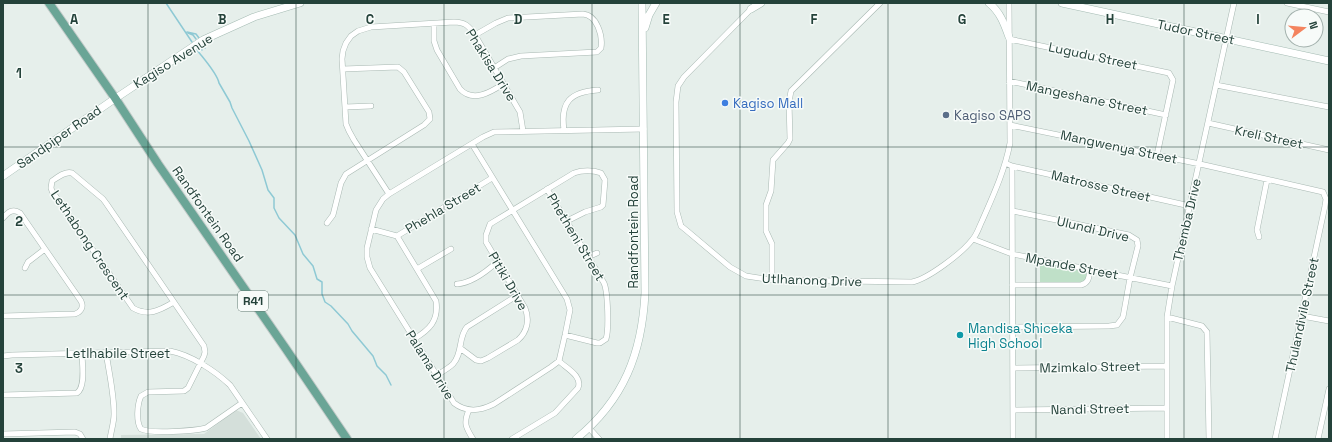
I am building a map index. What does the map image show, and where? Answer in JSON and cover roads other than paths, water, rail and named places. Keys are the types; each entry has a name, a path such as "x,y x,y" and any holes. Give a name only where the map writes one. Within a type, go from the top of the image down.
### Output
{"main road":[{"name":"Randfontein Road","path":"49,3 347,439"}],"street":[{"name":"Kagiso Avenue","path":"115,98 203,40 254,16 300,3"},
{"path":"643,36 649,15 656,3"},
{"path":"753,6 761,3"},
{"path":"772,280 772,244 766,231 766,205 771,191 773,160 790,139 789,102 791,91 873,8 880,3"},
{"path":"989,3 1002,17 1009,38"},
{"name":"Utlhanong Drive","path":"753,6 684,77 678,86 676,102 677,212 681,226 730,268 753,278 772,280 912,282 919,281 927,277 973,239 992,199 1005,163 1010,143 1009,3"},
{"name":"Tudor Street","path":"1062,3 1329,60"},
{"name":"Themba Drive","path":"1167,439 1167,318 1172,286 1200,164 1234,3"},
{"path":"1287,3 1329,12"},
{"name":"Randfontein Road","path":"576,439 589,428 607,408 627,375 637,349 643,322 645,293 642,4"},
{"path":"475,35 508,18 583,14 590,16 595,20 602,41 601,48 597,52 521,56 508,59 494,68"},
{"name":"Phakisa Drive","path":"388,194 348,131 346,124 342,59 346,43 351,36 358,31 371,27 454,22 463,23 470,28 475,35 520,112 523,131"},
{"path":"434,24 434,41 437,50 460,89 465,94 486,95 504,84"},
{"name":"Lugudu Street","path":"1009,38 1166,71 1171,75 1173,80 1166,115"},
{"path":"327,223 333,215 344,176 424,125 430,119 429,112 404,72 398,67 343,69"},
{"name":"Mangeshane Street","path":"1009,81 1166,115"},
{"path":"1216,85 1329,107"},
{"path":"564,130 562,117 565,105 568,101 581,92 598,90"},
{"name":"Sandpiper Road","path":"3,176 115,98"},
{"path":"345,107 371,106"},
{"path":"1157,155 1166,115"},
{"name":"Kreli Street","path":"1208,123 1329,150"},
{"name":"Mangwenya Street","path":"1010,125 1322,191"},
{"name":"Palama Drive","path":"559,361 485,409 468,410 454,403 375,278 368,264 367,248 376,210 388,194 494,132 644,129"},
{"path":"472,144 569,303 570,310 566,335 559,361 578,378 578,388 555,413 512,439"},
{"path":"1005,163 1012,166 1013,439"},
{"name":"Matrosse Street","path":"1012,166 1190,206"},
{"path":"512,210 577,171 601,173 604,178 605,195 603,205 579,214 567,221"},
{"name":"Lethabong Crescent","path":"174,302 154,312 142,312 133,308 52,191 52,181 64,173 70,172 103,199 174,302 204,346 205,352 201,363"},
{"name":"Phehla Street","path":"371,229 397,236 492,178"},
{"path":"1259,237 1257,230 1267,180"},
{"name":"Phetheni Street","path":"547,189 604,283 607,291 606,339 600,343 566,335"},
{"name":"Thulandivile Street","path":"1275,439 1326,206 1326,198 1322,191"},
{"name":"Pitiki Drive","path":"460,348 476,360 481,361 518,340 524,333 528,316 525,308 486,242 486,235 490,224 512,210"},
{"path":"3,218 11,211 18,211 20,213 82,301 82,309 80,312 75,314 3,316"},
{"name":"Ulundi Drive","path":"1013,211 1129,235 1136,240 1138,246 1130,278 1125,311 1121,322 1117,325 1013,327"},
{"path":"397,236 434,297 437,305 432,325 425,332 414,339"},
{"name":"Mpande Street","path":"973,239 1012,254 1172,286"},
{"path":"25,268 28,262 45,249"},
{"path":"417,269 451,249"},
{"path":"588,257 597,253"},
{"path":"457,284 466,283 488,270 497,262"},
{"path":"1012,286 1081,285 1086,283 1088,280 1090,270"},
{"path":"437,375 453,364 460,348 462,334 467,327 518,295"},
{"path":"1302,316 1329,321"},
{"path":"1167,318 1202,326 1208,332 1209,439"},
{"path":"106,352 112,384 114,407 110,439"},
{"name":"Letlhabile Street","path":"3,356 12,354 176,352 201,363 225,380 267,439"},
{"path":"3,395 77,394 80,392 82,386 82,353"},
{"path":"201,363 188,388 184,391 148,392 141,396 138,405 139,426 141,429 149,431 191,431 206,428 242,403"},
{"name":"Mzimkalo Street","path":"1013,368 1166,366"},
{"path":"1318,439 1329,389"},
{"name":"Nandi Street","path":"1013,410 1167,408"},
{"path":"468,410 465,422 473,439"},
{"path":"589,428 599,439"},
{"path":"3,434 75,432 80,434 84,439"}],"waterway":[{"path":"166,3 192,42"},
{"path":"187,32 196,34 199,38"},
{"path":"188,33 193,35 196,39"},
{"path":"197,50 213,70 230,102 262,170 268,190 274,198 274,208 279,218 295,235 303,254 313,266 317,279 322,282 322,294 325,302 331,306 348,324 373,356 377,366 386,375 391,385"}],"place":[{"name":"Kagiso Mall","path":"725,103"},
{"name":"Kagiso SAPS","path":"946,115"},
{"name":"Mandisa Shiceka High School","path":"960,335"}]}
